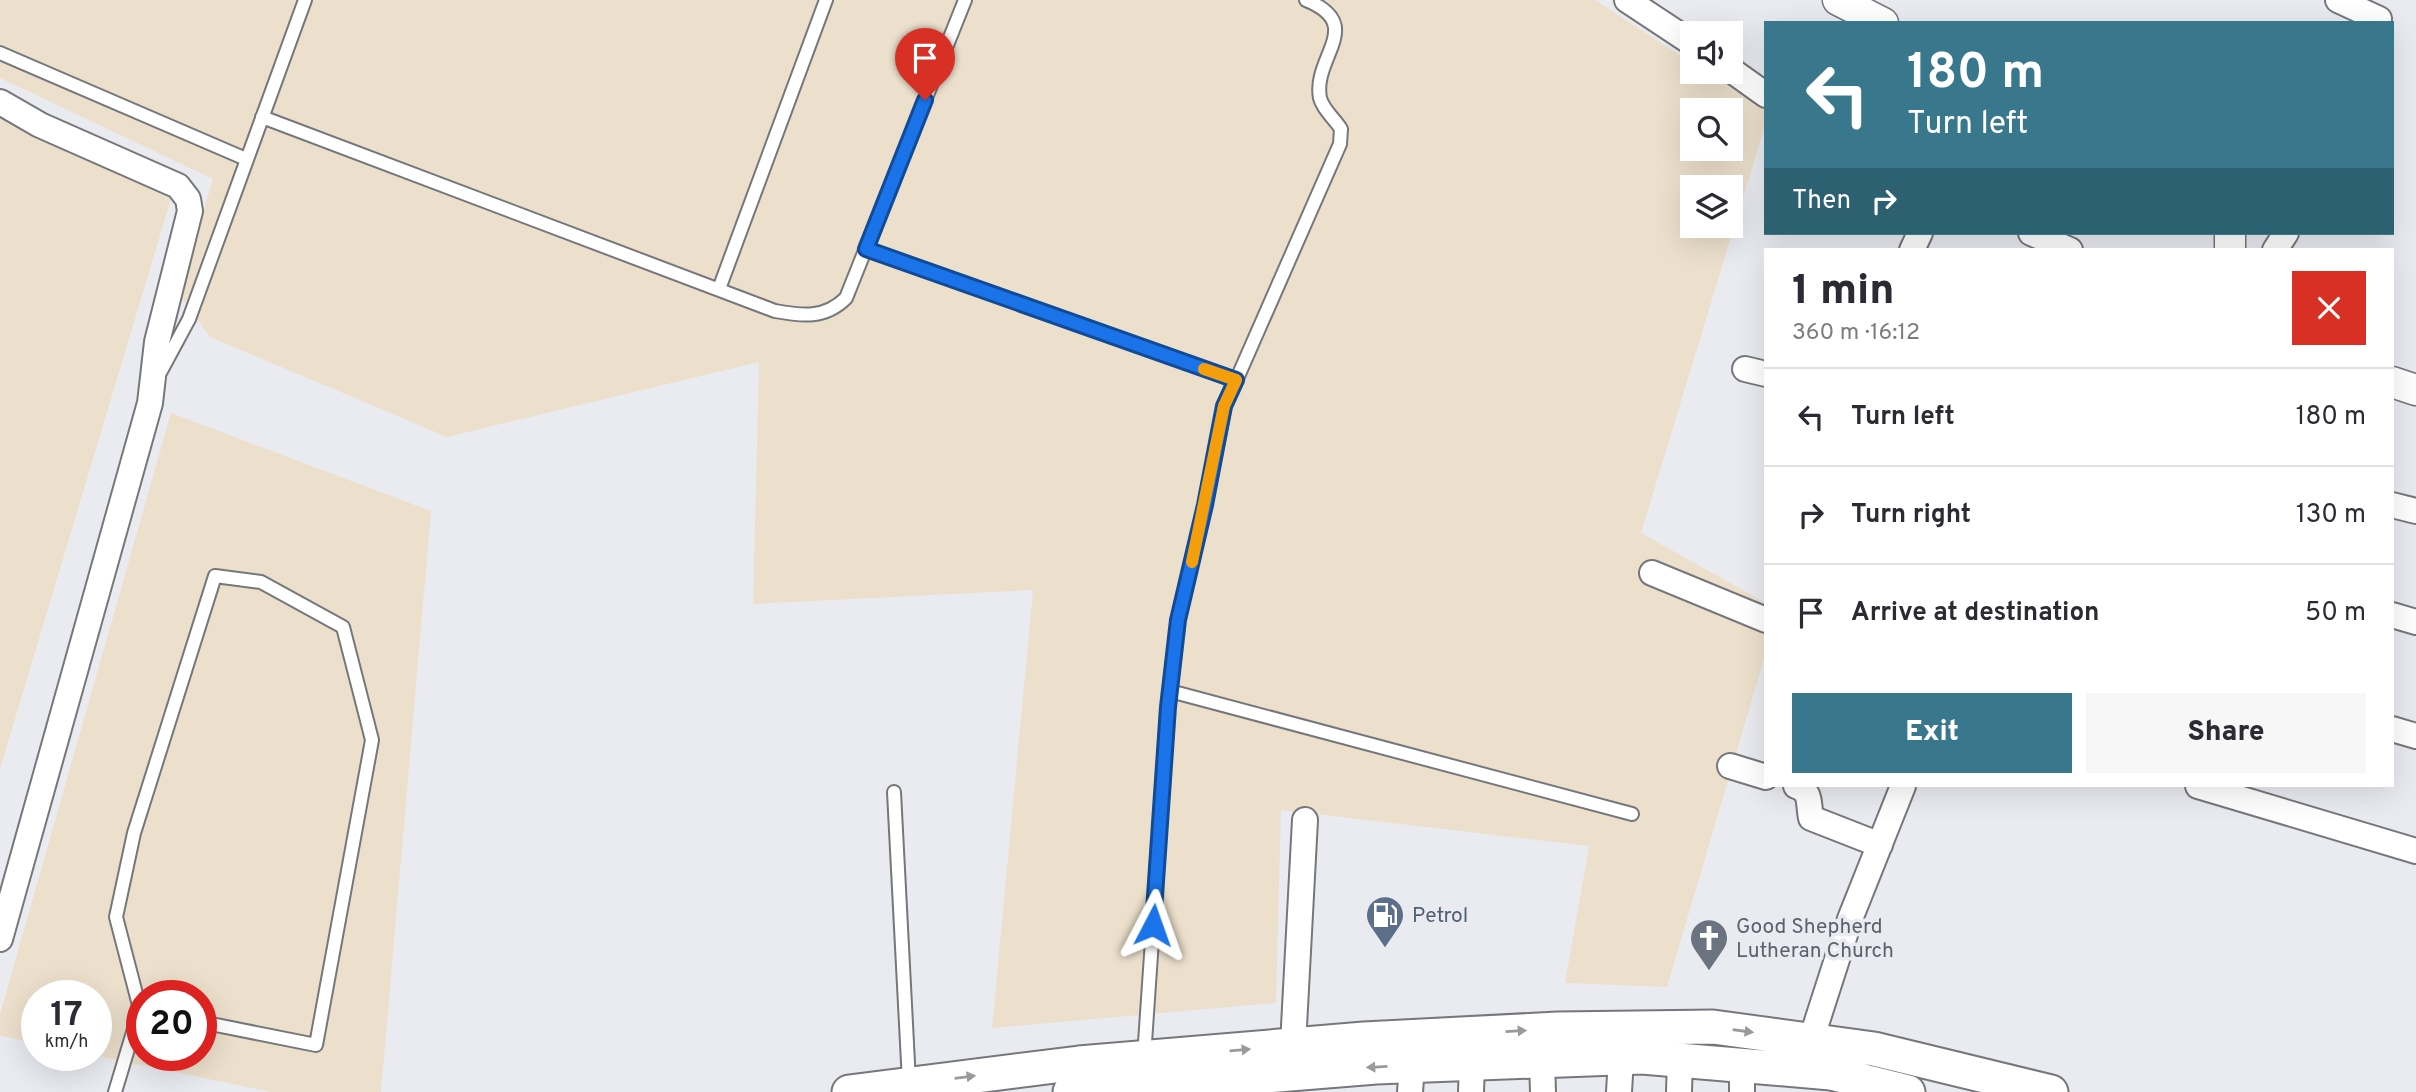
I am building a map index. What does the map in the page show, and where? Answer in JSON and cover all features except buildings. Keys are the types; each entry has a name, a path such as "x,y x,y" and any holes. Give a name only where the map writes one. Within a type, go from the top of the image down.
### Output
{"main road":[{"path":"849,1092 1144,1058 1192,1076 1411,1079 1471,1063 1713,1027 1848,1085 1908,1092"},
{"path":"1090,1091 1192,1076 1293,1045 1471,1063 1542,1077 1621,1058 1680,1059 1742,1078 1809,1067 1874,1049 2051,1092"}],"street":[{"path":"1627,0 1680,35"},
{"path":"1839,0 1879,21"},
{"path":"2338,0 2381,14"},
{"path":"1743,79 1764,94"},
{"path":"0,102 40,125 178,186 188,199 190,211 157,342 150,403 0,939"},
{"path":"2036,235 2065,248"},
{"path":"2394,383 2416,390"},
{"path":"2394,506 2416,511"},
{"path":"1652,573 1764,619"},
{"path":"2394,616 2416,622"},
{"path":"2394,730 2416,736"},
{"path":"1730,766 1764,776"},
{"path":"1798,787 1808,794 1811,818 1880,845"},
{"path":"1809,1067 1850,919 1903,787"},
{"path":"2201,787 2416,851"},
{"path":"1293,1045 1305,820"},
{"path":"1619,1092 1621,1058"},
{"path":"1679,1092 1680,1059"}],"lane":[{"path":"152,387 189,319 305,0"},
{"path":"719,289 826,0"},
{"path":"262,117 775,311 795,315 826,313 846,298 965,0"},
{"path":"1144,1058 1170,691 1178,620 1205,505 1224,406 1340,144 1342,129 1320,100 1322,77 1335,35 1335,24 1327,5 1306,0"},
{"path":"0,53 246,159"},
{"path":"866,249 1236,380"},
{"path":"133,980 116,917 134,833 215,576 261,582 343,627 372,740 316,1045 217,1025"},
{"path":"1170,691 1632,814"},
{"path":"894,792 909,1083"},
{"path":"115,1092 126,1057"}],"shaded area":[{"path":"0,0 1595,0 1680,55 1680,84 1725,84 1764,109 1764,129 1743,198 1743,175 1680,175 1680,238 1731,238 1641,533 1764,602 1764,659 1667,987 1565,983 1589,846 1281,810 1276,1003 992,1028 1033,590 753,604 759,362 447,437 210,337 179,294 213,179 0,78"},
{"path":"0,116 171,199 0,769"},
{"path":"171,413 431,511 381,1092 270,1092 170,1071 217,1071 217,980 126,980 126,1062 112,1059 112,980 21,980 21,1040 0,1036 0,1014"}],"slow traffic":[{"path":"1192,562 1224,406 1236,380 1204,369"}],"place":[{"name":"Petrol","path":"1385,949"},
{"name":"Good Shepherd Lutheran Church","path":"1709,972"}],"route":[{"path":"925,100 866,249 1236,380 1224,406 1205,505 1178,620 1168,707 1153,925"}]}
